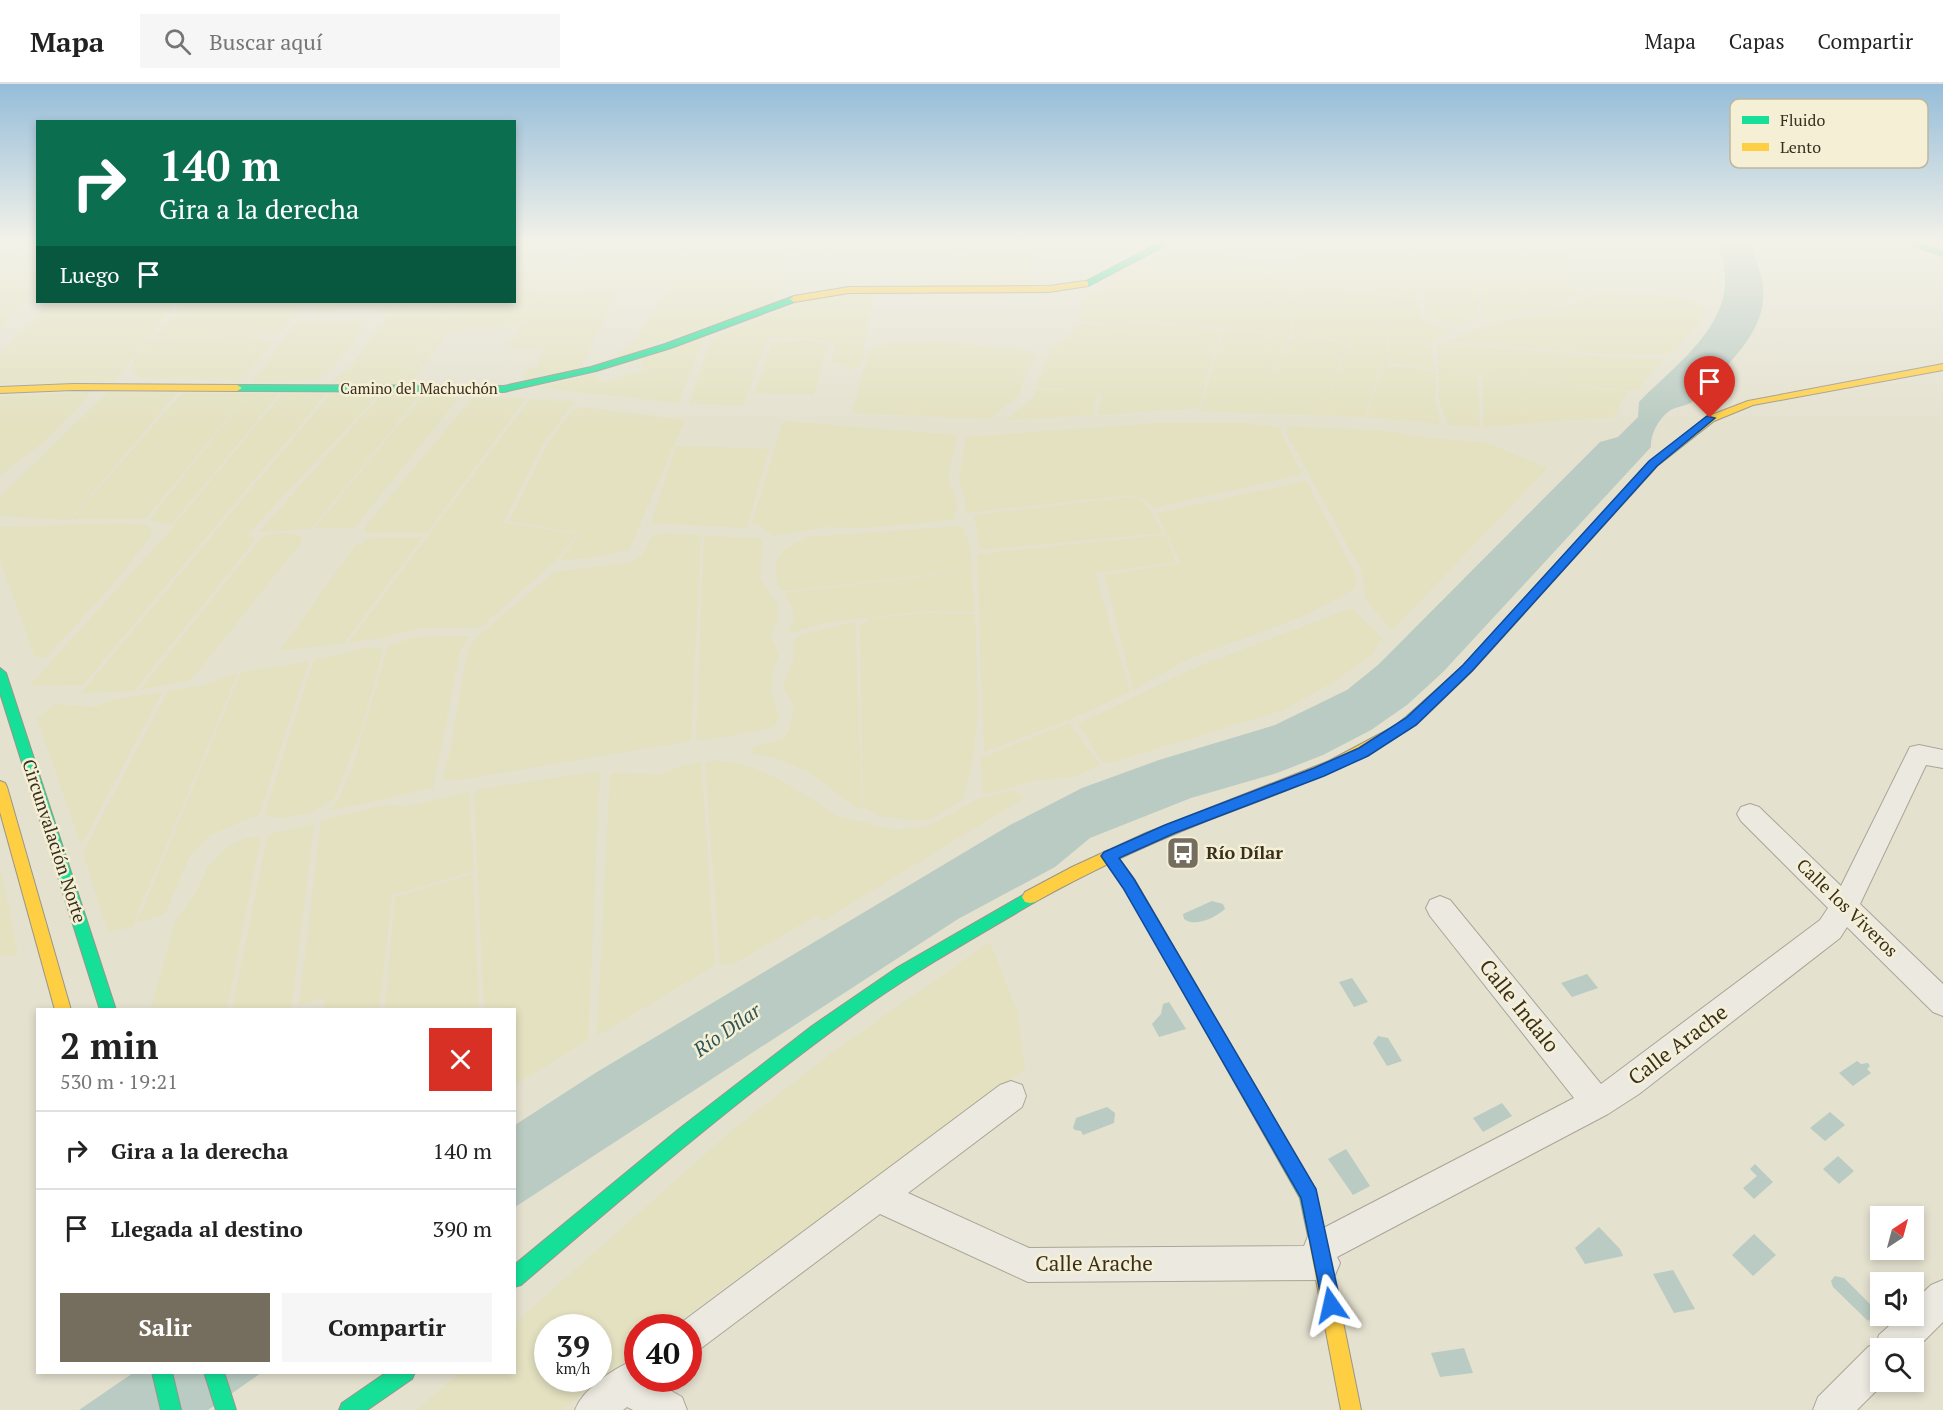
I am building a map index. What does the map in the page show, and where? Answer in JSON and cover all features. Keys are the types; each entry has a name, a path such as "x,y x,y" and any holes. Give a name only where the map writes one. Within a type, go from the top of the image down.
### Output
{"street":[{"name":"Camino del Machuchón","path":"0,390 73,387 504,389 593,369 668,346 786,302"},
{"path":"516,1276 721,1104 862,999 1005,910 1109,856 1170,829 1319,772 1364,752 1411,721 1468,668 1653,464 1710,418 1751,403 1943,367"},
{"name":"Circunvalación Norte","path":"0,673 107,1008"},
{"name":"Calle Arache","path":"885,1192 892,1202 1028,1265 1321,1255 1628,1084 1830,929 1845,906 1919,754 1943,759"},
{"name":"Circunvalación Norte","path":"0,787 62,1008"},
{"name":"Calle los Viveros","path":"1750,814 1943,1003"},
{"path":"1109,856 1129,883 1309,1195 1351,1410"},
{"name":"Calle Indalo","path":"1440,908 1597,1103"},
{"path":"702,1327 1011,1096"},
{"path":"1902,1338 1943,1297"},
{"path":"1831,1410 1870,1371"},
{"path":"162,1374 171,1410"},
{"path":"215,1374 224,1405"},
{"path":"349,1410 403,1374"},
{"path":"375,1410 404,1374"},
{"path":"594,1410 624,1386"},
{"path":"646,1392 669,1410"}],"shaded area":[{"path":"0,302 25,302 0,328"},
{"path":"533,302 521,324 448,332 410,383 402,383 458,303"},
{"path":"535,302 613,302 580,368 522,380 528,367 537,367 545,348 507,348"},
{"path":"659,302 773,302 612,359 632,343"},
{"path":"872,302 862,363 854,368 830,361 836,347 831,341 799,337 772,338 767,340 743,406 689,403 712,338 800,303"},
{"path":"1083,302 1296,302 1290,334 1126,320 1122,327 1079,321"},
{"path":"1296,302 1382,302 1390,363 1386,367 1404,366 1436,371 1435,399 1440,424 1366,417 1383,367 1379,371 1365,417 1198,411 1201,409 1223,330 1291,335 1262,396 1294,335 1341,342 1345,346 1324,411 1347,346 1343,341 1330,338 1292,334"},
{"path":"1384,302 1418,302 1422,319 1450,331 1430,344 1434,368 1391,363"},
{"path":"1425,302 1479,302 1477,313 1465,323 1444,323 1427,314"},
{"path":"1482,302 1565,302 1554,307 1489,319 1483,318"},
{"path":"1573,302 1693,302 1706,308 1702,319 1676,350 1665,355 1601,354 1447,341 1492,323 1554,310"},
{"path":"51,303 176,303 114,382 0,384 0,353"},
{"path":"182,303 306,303 281,332 153,338"},
{"path":"314,303 434,303 395,310 388,314 382,310 367,308 308,311"},
{"path":"456,303 400,384 331,382 352,365 388,316 397,310"},
{"path":"360,321 362,324 352,345 332,368 315,381 252,382 296,322"},
{"path":"1128,321 1221,330 1199,408 1097,415 1102,394 1098,393 1093,415 1006,420 1033,397 1036,389 1073,391 1036,387 1050,351 1080,323 1123,329"},
{"path":"263,334 259,340 273,341 254,366 238,381 138,378 132,370 133,360 148,342 155,340"},
{"path":"705,337 678,403 537,388 596,374 600,382 644,371 641,359"},
{"path":"802,340 821,342 828,346 814,395 754,393 772,343"},
{"path":"937,342 1017,349 1036,355 1025,376 1019,396 989,419 852,413 868,353 874,346"},
{"path":"1438,344 1663,359 1639,389 1630,391 1443,371 1478,376 1480,427 1448,425 1439,400"},
{"path":"1483,376 1628,392 1613,417 1483,427"},
{"path":"88,392 88,397 45,441 0,475 0,396"},
{"path":"108,392 177,393 69,520 0,516 0,497"},
{"path":"182,393 248,393 145,519 72,519"},
{"path":"249,393 279,394 171,525 150,519"},
{"path":"282,394 326,394 83,685 29,686 167,534"},
{"path":"330,394 378,395 248,534 255,540 134,691 81,693"},
{"path":"381,395 420,395 311,529 259,532"},
{"path":"423,395 453,397 457,400 354,528 315,528"},
{"path":"472,398 526,398 427,533 365,533 367,524"},
{"path":"530,399 575,401 544,442 503,523 578,534 556,560 480,628 419,628 386,637 348,643"},
{"path":"585,407 685,420 629,550 590,558 560,560 581,533 509,521 549,442 573,409"},
{"path":"783,421 955,435 957,437 948,477 958,506 953,520 865,528 825,527 773,536 763,527 752,523"},
{"path":"1158,423 1245,423 1278,427 1302,474 1154,508 1142,498 1129,495 965,513 966,504 959,479 966,437"},
{"path":"1288,426 1385,431 1429,438 1484,442 1548,468 1392,630 1366,600 1361,570 1286,432"},
{"path":"676,446 769,449 747,528 651,523"},
{"path":"1306,481 1354,571 1357,582 1353,590 1291,621 1188,659 1133,690 1105,575 1180,563 1157,513"},
{"path":"1131,497 1141,500 1149,509 1163,533 980,550 974,515"},
{"path":"124,523 149,526 152,534 112,586 46,657 35,657 0,559 0,527"},
{"path":"962,526 970,546 972,570 784,591 777,585 776,561 785,549 808,537"},
{"path":"289,533 301,536 302,541 191,680 140,690 261,538 272,534"},
{"path":"662,533 701,535 691,741 453,781 442,778 449,757 468,649 478,636 554,572 632,562 641,556 652,537"},
{"path":"1166,535 1175,562 1095,573 1130,692 1071,719 984,752 977,554"},
{"path":"704,536 763,538 760,579 777,604 778,617 771,636 779,655 773,670 771,691 779,716 775,726 764,730 696,741"},
{"path":"423,537 344,643 280,651 356,544 363,544 366,538"},
{"path":"971,571 975,612 926,611 825,623 794,632 789,631 794,620 792,606 784,593"},
{"path":"1351,608 1382,638 1372,655 1335,681 1284,710 1113,762 1103,763 1078,724 1199,666"},
{"path":"924,613 975,614 978,713 973,759 963,800 929,820 880,816 863,807 860,626 871,619"},
{"path":"855,622 862,808 858,809 809,772 776,758 752,754 753,747 783,739 790,728 794,706 783,687 794,656 793,640 805,634"},
{"path":"470,636 460,651 433,788 329,811 338,800 352,769 388,646 415,637"},
{"path":"367,648 383,649 362,728 334,799 311,813 282,818 264,815 314,660"},
{"path":"309,661 259,815 210,835 189,857 165,914 137,923 241,672"},
{"path":"238,673 132,927 108,932 83,853 168,691 205,685"},
{"path":"162,692 81,845 37,718 56,704 95,707 116,699"},
{"path":"1069,723 1100,765 1074,777 1032,781 983,795 981,758"},
{"path":"715,760 747,765 783,781 837,816 896,830 929,826 976,800 1013,790 1024,798 822,921 817,915 732,965 720,965 705,763"},
{"path":"701,762 715,965 597,1036 610,773 661,774 681,766"},
{"path":"600,771 588,1040 516,1084 516,1008 484,1008 474,795 479,789"},
{"path":"469,792 474,871 392,895 379,1008 324,1008 323,998 299,1005 321,821 384,805 407,806"},
{"path":"314,824 291,1008 232,1008 267,838 271,834"},
{"path":"261,837 227,1008 151,1008 175,921 195,894 207,868 227,847 246,838"},
{"path":"0,868 18,955 0,957"},
{"path":"473,874 479,1008 385,1008 395,897"},
{"path":"990,942 1017,1011 1025,1069 689,1314 624,1314 624,1362 612,1371 612,1314 534,1314 534,1392 585,1392 562,1410 417,1410 458,1374 516,1374 516,1322 729,1133 841,1046"}],"water":[{"path":"1721,302 1762,302 1757,323 1739,352 1725,368 1690,403 1664,415 1653,433 1651,447 1443,672 1407,705 1371,730 1323,755 1277,773 1191,798 1090,838 1055,867 958,919 516,1206 516,1124 597,1072 1010,825 1082,788 1159,760 1275,725 1347,690 1378,665 1600,442 1618,437 1638,417 1639,402 1692,350 1707,332"},
{"path":"1212,901 1223,904 1225,909 1199,922 1184,919 1183,914"},
{"path":"1587,974 1598,988 1572,997 1561,983"},
{"path":"1352,978 1368,1002 1354,1007 1339,982"},
{"path":"1169,1002 1186,1029 1159,1037 1152,1024 1161,1014 1163,1004"},
{"path":"1378,1036 1388,1038 1402,1061 1387,1066 1373,1043"},
{"path":"1857,1061 1861,1064 1868,1063 1870,1066 1867,1069 1871,1073 1853,1086 1839,1073"},
{"path":"1502,1103 1512,1116 1483,1132 1473,1118"},
{"path":"1107,1107 1115,1113 1114,1123 1083,1135 1081,1131 1073,1128 1076,1118"},
{"path":"1830,1112 1845,1125 1825,1141 1810,1128"},
{"path":"1346,1149 1370,1186 1353,1195 1328,1159"},
{"path":"1838,1156 1854,1171 1839,1184 1823,1169"},
{"path":"1755,1164 1773,1182 1754,1199 1743,1188 1757,1176 1750,1169"},
{"path":"1599,1227 1620,1249 1623,1256 1585,1264 1575,1248"},
{"path":"1754,1234 1776,1255 1753,1276 1732,1255"},
{"path":"1673,1270 1695,1309 1674,1313 1653,1274"},
{"path":"1835,1276 1844,1278 1870,1304 1870,1319 1868,1321 1833,1287 1831,1281"},
{"path":"1464,1348 1473,1373 1440,1377 1431,1353"},
{"path":"132,1374 260,1374 208,1410 79,1410"}],"traffic: fast":[{"path":"237,388 504,389 593,369 668,346 786,302"},
{"path":"1395,731 1411,721 1468,668 1653,464"},
{"path":"0,673 107,1008"},
{"path":"1109,856 1129,883 1309,1195 1318,1243"},
{"path":"516,1276 773,1065 904,972 1030,897"},
{"path":"162,1374 171,1410"},
{"path":"215,1374 226,1410"},
{"path":"349,1410 402,1374"}],"traffic: slow":[{"path":"1653,464 1710,419 1751,403 1943,367"},
{"path":"0,390 73,387 237,388"},
{"path":"1030,897 1077,871 1151,838 1334,765 1395,731"},
{"path":"0,787 62,1008"},
{"path":"1318,1243 1351,1410"}],"place":[{"name":"Río Dílar","path":"1183,853"}],"route":[{"path":"1331,1305 1309,1195 1129,883 1109,856 1170,829 1319,772 1364,752 1411,721 1468,668 1653,464 1710,418"}]}
